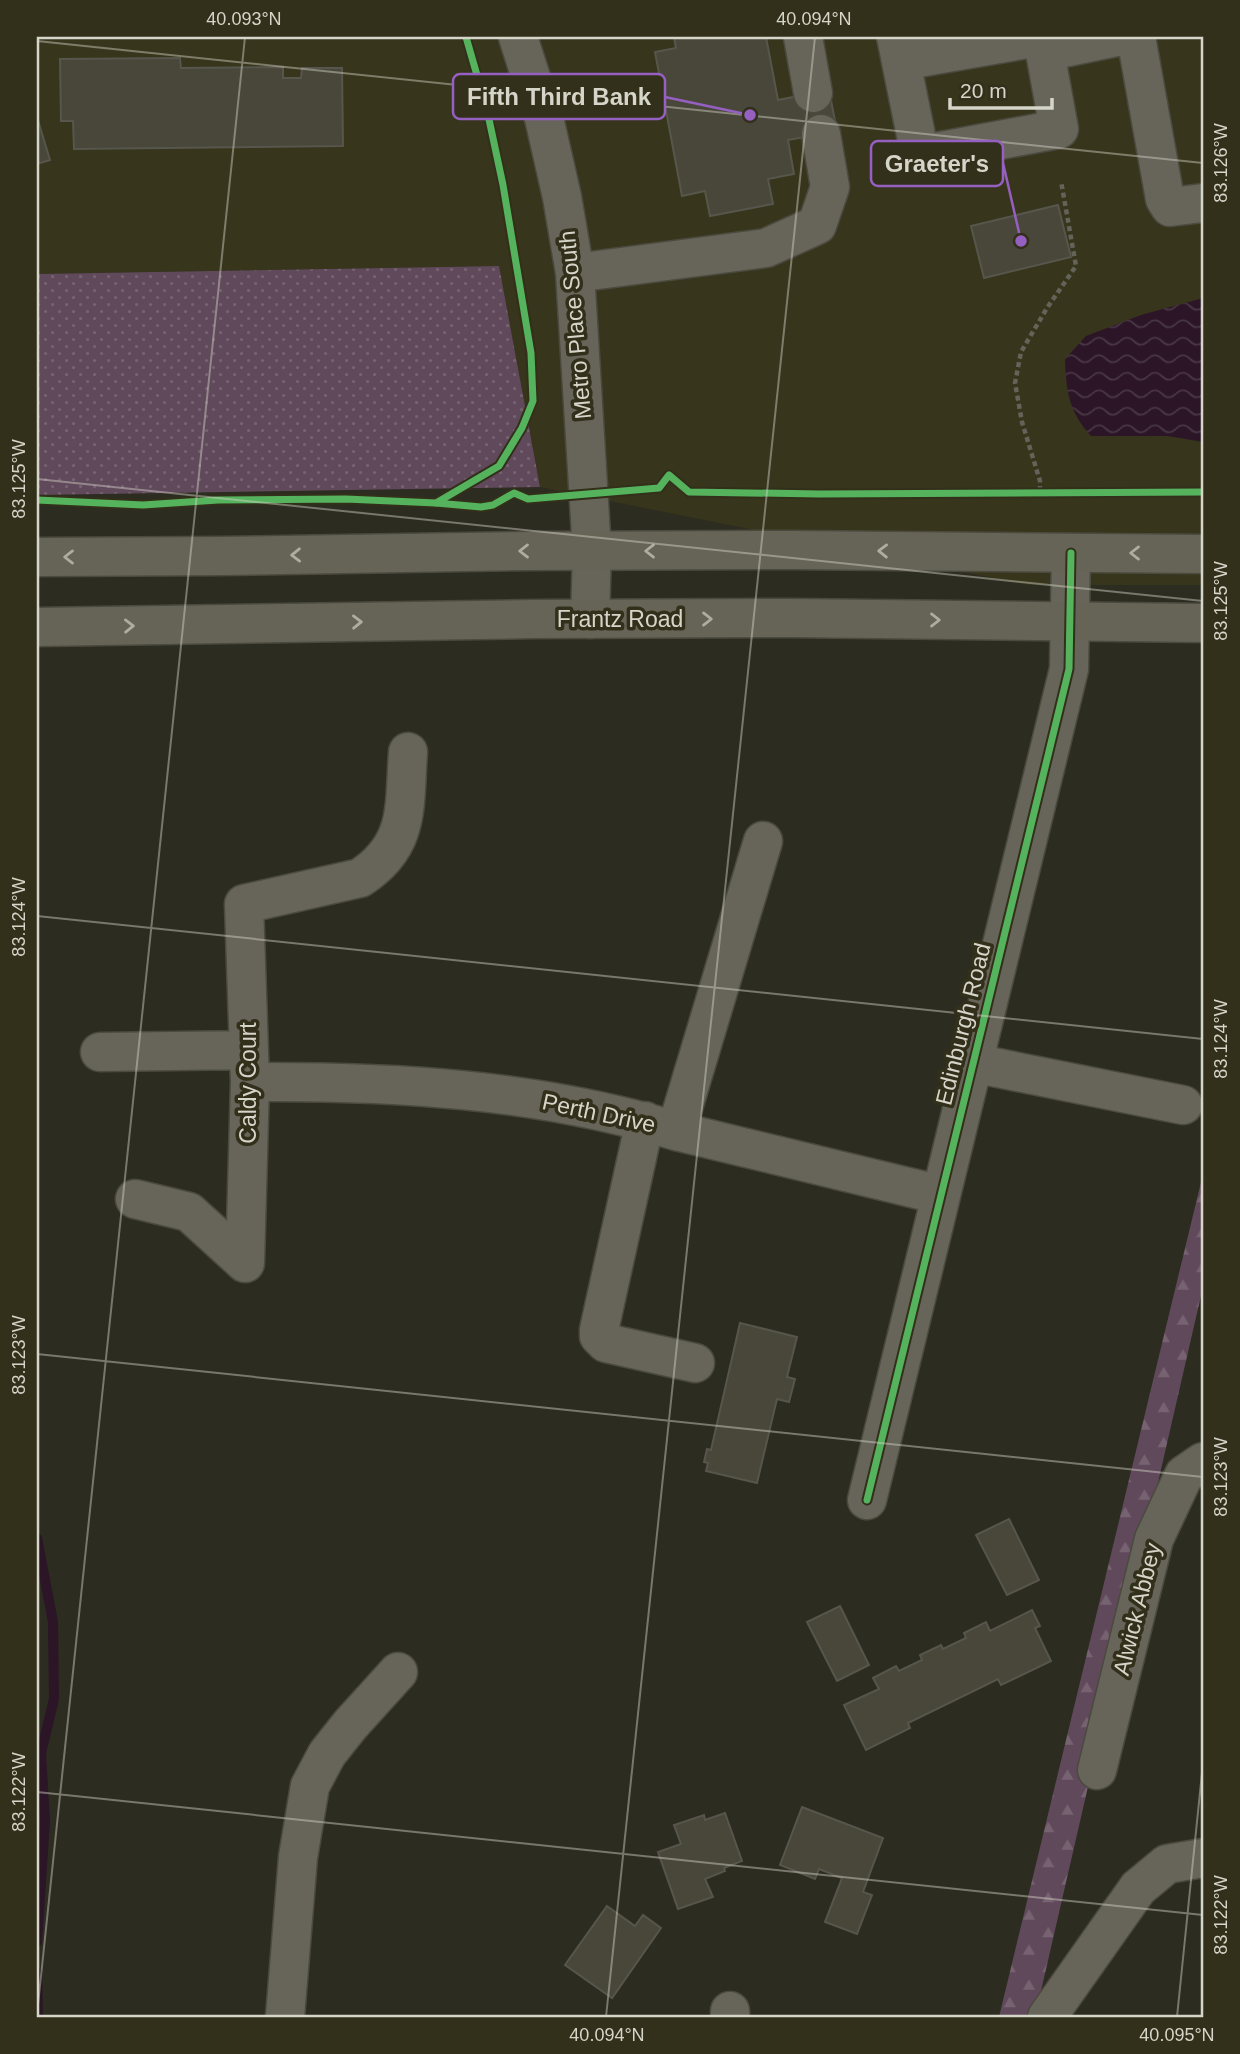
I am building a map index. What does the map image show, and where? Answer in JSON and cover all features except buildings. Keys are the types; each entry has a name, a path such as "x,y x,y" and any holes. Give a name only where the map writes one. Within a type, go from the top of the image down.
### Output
{"main road":[{"path":"37,557 592,551 1203,554"},
{"name":"Frantz Road","path":"37,627 792,618 1203,623"}],"street":[{"name":"Metro Place South","path":"518,37 544,118 562,197 575,273 592,551 590,619"},
{"path":"803,37 813,93"},
{"path":"1042,42 1059,129 920,155 899,49 1117,37"},
{"path":"1136,37 1165,199 1170,207 1203,203"},
{"path":"575,273 766,248 817,225 830,187 821,134"},
{"name":"Edinburgh Road","path":"867,1500 1069,669 1071,553"},
{"name":"Caldy Court","path":"135,1199 189,1212 245,1263 249,1066 243,904 360,878 376,868 393,847 403,824 408,752"},
{"path":"695,1363 606,1343 599,1336 599,1330 661,1126 763,841"},
{"name":"Perth Drive","path":"100,1052 249,1066 319,1082 425,1086 533,1099 661,1126 941,1195"},
{"path":"973,1063 1183,1105"},
{"name":"Alwick Abbey","path":"1097,1770 1154,1539 1184,1475 1203,1462"},
{"path":"285,2017 298,1857 310,1786 327,1754 398,1672"},
{"path":"1047,2017 1138,1888 1167,1864 1203,1858"}],"path":[{"path":"1041,491 1022,422 1015,383 1021,352 1076,266 1061,181"},
{"path":"1027,491 1054,491"}],"shaded area":[{"path":"37,37 1203,37 1203,585 1028,585 540,487 499,266 37,274"}],"green space":[{"path":"499,266 540,487 37,495 37,274"},
{"path":"1203,1174 1203,1287 1035,2017 999,2017"}],"water":[{"path":"1203,298 1203,442 1168,436 1091,436 1073,410 1066,381 1065,359 1086,336 1141,315"}],"waterway":[{"path":"37,1538 53,1622 54,1699 41,1753 45,1821 37,1942"},
{"path":"37,1973 38,2017"}],"cycle path":[{"path":"436,503 499,466 522,428 533,401 531,353 503,185 487,110 466,37"},
{"path":"37,500 143,505 218,500 346,499 481,507 493,505 514,493 528,499 659,488 669,475 689,492 1203,492"},
{"path":"867,1500 1069,669 1071,553"}],"place":[{"name":"Fifth Third Bank","path":"750,115"},
{"name":"Graeter's","path":"1021,241"}]}
